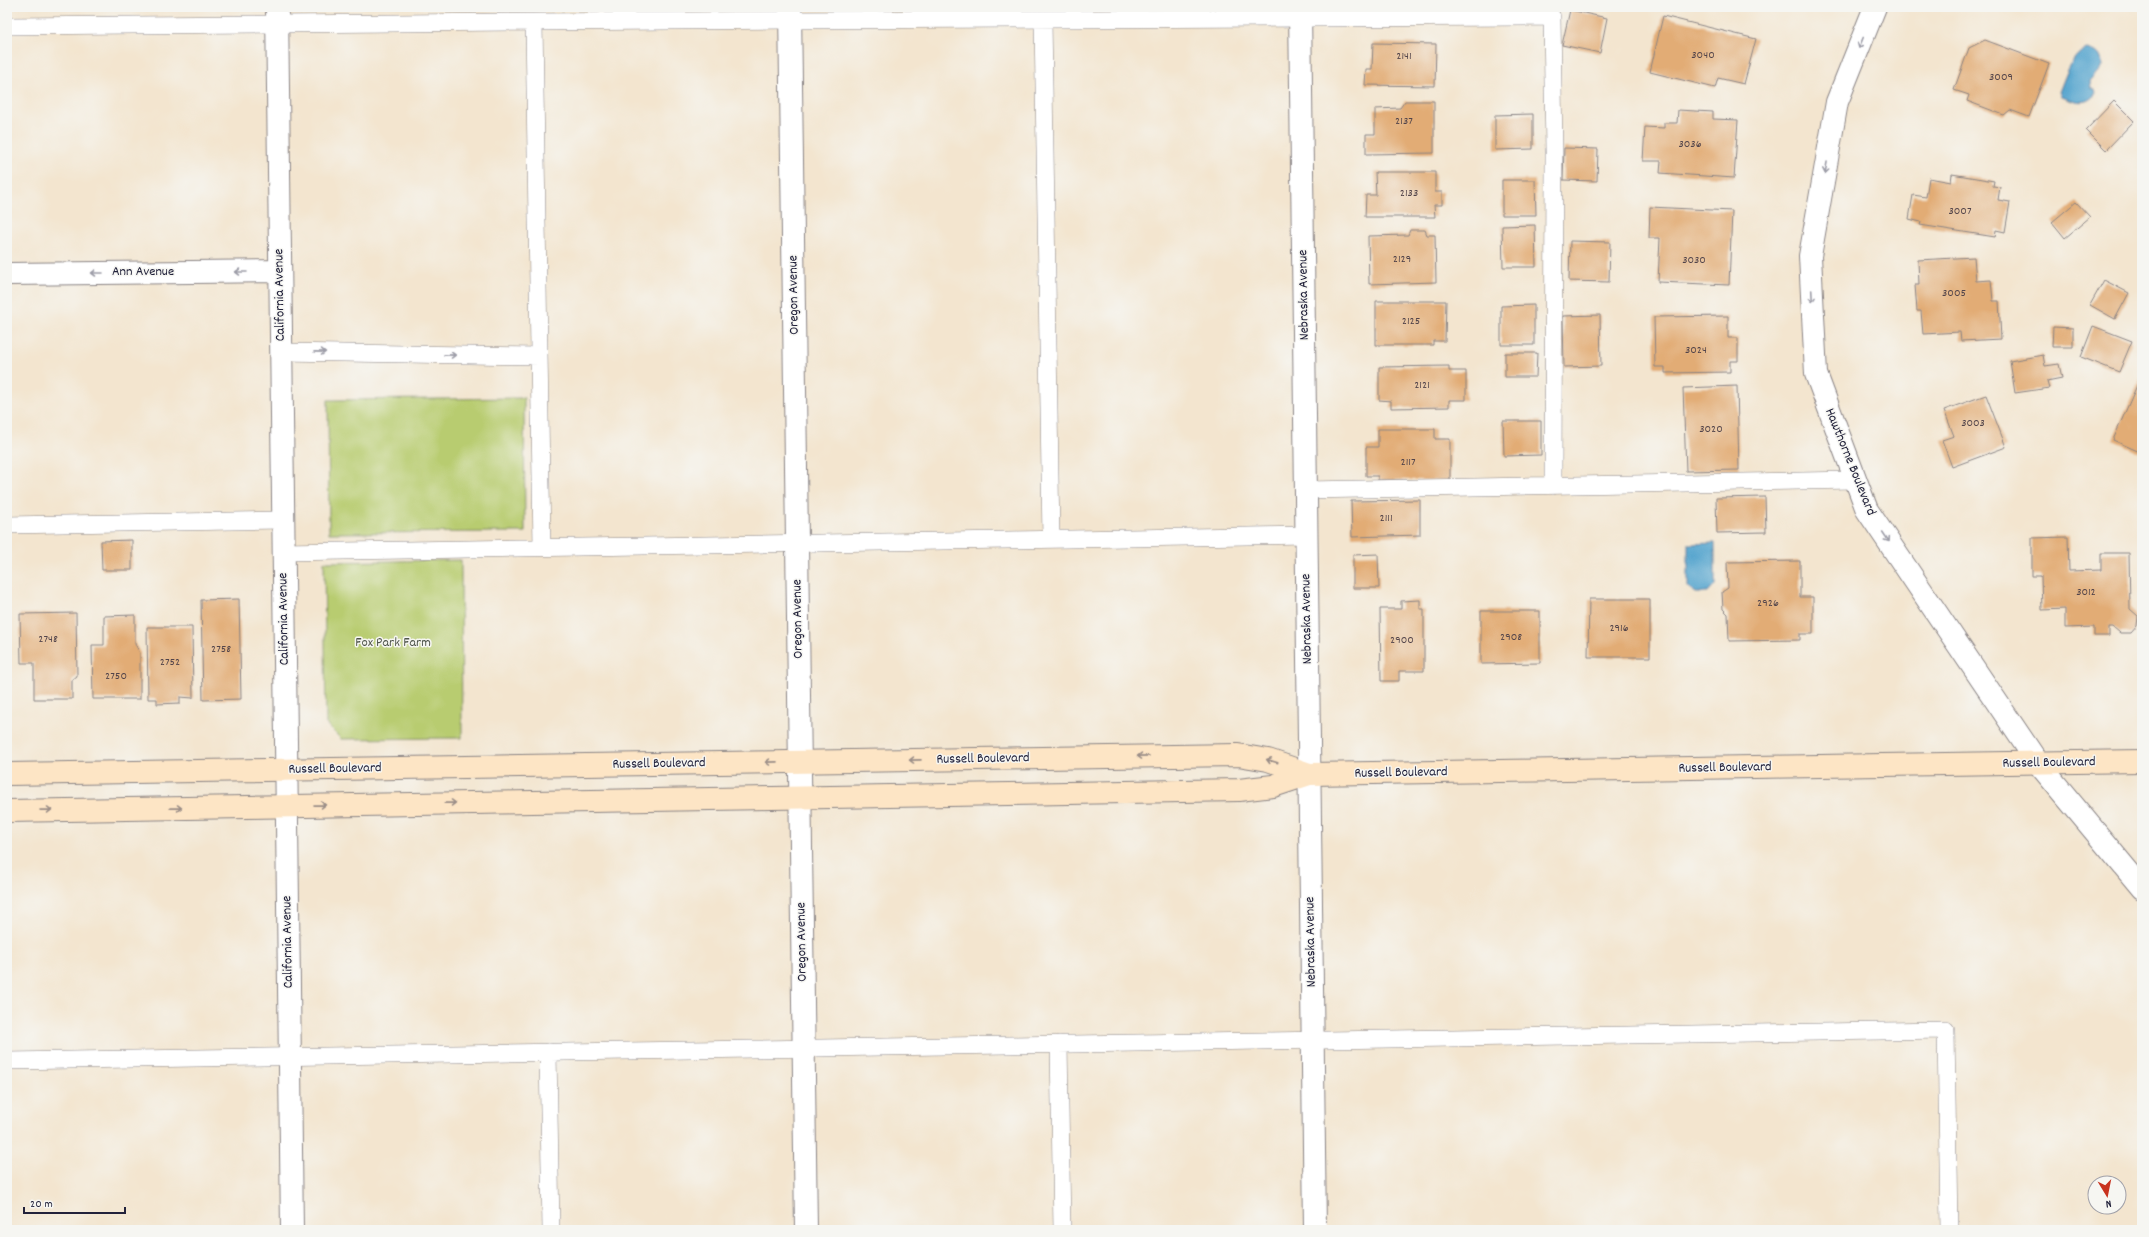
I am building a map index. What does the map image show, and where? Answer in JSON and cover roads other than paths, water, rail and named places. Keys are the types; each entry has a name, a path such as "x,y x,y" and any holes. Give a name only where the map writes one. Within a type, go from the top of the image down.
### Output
{"main road":[{"name":"Russell Boulevard","path":"7,774 1238,755 1268,760 1309,774"},
{"name":"Russell Boulevard","path":"7,811 1240,790 1273,786 1309,774 2142,761"}],"street":[{"name":"Hawthorne Boulevard","path":"1875,7 1837,102 1810,256 1816,374 1867,510 2038,763 2142,888"},
{"name":"Nebraska Avenue","path":"1300,13 1315,1230"},
{"name":"Oregon Avenue","path":"790,14 806,1230"},
{"name":"California Avenue","path":"277,16 292,1230"},
{"name":"Ann Avenue","path":"7,274 280,271"}],"lane":[{"path":"7,26 277,16 534,23 790,14 1043,20 1300,13 1552,17 1554,152 1553,486"},
{"path":"1043,20 1051,539"},
{"path":"534,23 542,548"},
{"path":"281,352 539,356"},
{"path":"1306,490 1855,480"},
{"path":"7,525 283,520"},
{"path":"283,552 797,542 1306,535"},
{"path":"7,1061 1946,1030 1949,1230"},
{"path":"1059,1044 1062,1230"},
{"path":"548,1052 551,1230"}],"water":[{"path":"2088,49 2097,53 2101,60 2102,67 2090,81 2091,88 2095,89 2096,93 2088,100 2080,102 2061,96 2059,92 2073,60 2082,51"},
{"path":"1715,543 1715,585 1708,593 1696,593 1688,587 1688,544"}],"park label":[{"name":"Fox Park Farm","path":"393,643"}]}
